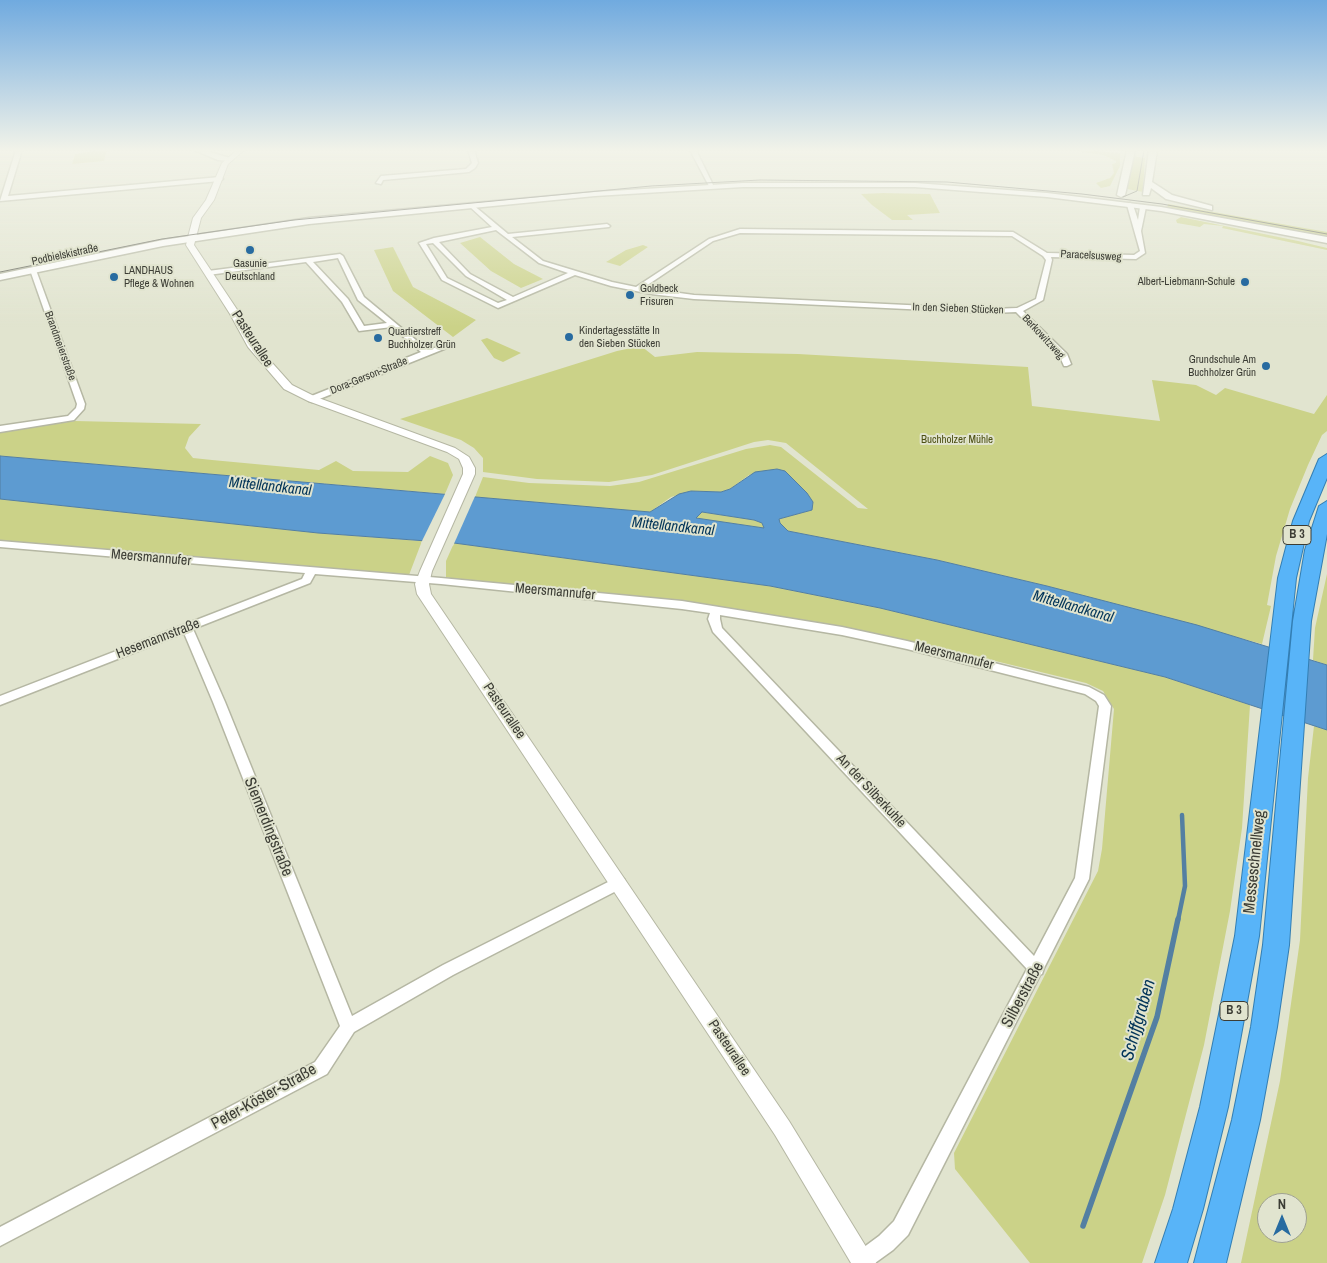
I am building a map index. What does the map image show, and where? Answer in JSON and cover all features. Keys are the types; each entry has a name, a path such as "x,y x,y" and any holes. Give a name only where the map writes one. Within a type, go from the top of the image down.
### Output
{"highway":[{"name":"Messeschnellweg","path":"1171,1263 1196,1181 1233,1016 1247,936 1282,616 1294,544 1309,497 1327,459"},
{"name":"Messeschnellweg","path":"1210,1263 1246,1120 1264,1027 1276,945 1302,622 1314,550 1327,506"}],"main road":[{"name":"Podbielskistraße","path":"0,268 192,234 330,212 369,209"},
{"name":"Podbielskistraße","path":"0,277 192,234 440,209"},
{"path":"1175,209 1327,240"},
{"path":"1204,209 1327,230"}],"street":[{"path":"192,234 202,209"},
{"name":"In den Sieben Stücken","path":"475,209 506,236 541,262 573,273 637,289 718,298 992,311 1018,310 1034,304 1041,295 1049,260 1046,255"},
{"name":"Paracelsusweg","path":"1046,255 1136,257 1143,252 1139,230 1131,209"},
{"name":"Paracelsusweg","path":"1139,230 1143,209"},
{"path":"506,236 607,226"},
{"path":"497,228 422,243 444,279 498,306 510,299 573,273"},
{"path":"637,289 711,240 740,231 1013,234 1046,255"},
{"name":"Pasteurallee","path":"192,234 190,245 236,314 253,347 288,387 312,399 451,450 467,462 469,474 467,481 423,580 424,594 782,1128 863,1262"},
{"path":"434,240 468,275 510,299"},
{"name":"Dora-Gerson-Straße","path":"208,273 340,256 361,298 427,353"},
{"path":"308,260 345,301 362,329 392,325"},
{"name":"Brandmeierstraße","path":"0,429 71,418 80,409 81,404 33,270"},
{"name":"Berkowitzweg","path":"1018,310 1064,356 1067,364"},
{"name":"Dora-Gerson-Straße","path":"312,399 450,345"},
{"name":"Meersmannufer","path":"0,544 645,600 842,631 907,644 1089,690 1100,698"},
{"name":"Hesemannstraße","path":"0,701 306,581 311,571"},
{"name":"An der Silberkuhle","path":"716,610 714,619 717,629 1037,969"},
{"name":"Siemerdingstraße","path":"187,628 219,702 348,1027"},
{"name":"Silberstraße","path":"863,1262 901,1228 1082,879 1105,706 1100,698"},
{"name":"Peter-Köster-Straße","path":"0,1237 321,1068 348,1027 448,970 619,883"}],"green space":[{"path":"877,209 938,209 940,213 907,215 913,220 892,220"},
{"path":"1172,209 1196,209 1327,232 1327,237"},
{"path":"1181,217 1298,241 1327,248 1327,250 1222,228 1223,226 1204,224 1200,227 1177,223 1176,220"},
{"path":"480,237 514,264 543,279 521,288 491,271 460,243"},
{"path":"643,245 648,247 620,266 606,262 626,250"},
{"path":"393,247 413,287 476,320 453,337 393,291 374,250"},
{"path":"487,338 521,353 503,362 494,358 481,340"},
{"name":"Buchholzer Mühle","path":"641,346 655,357 697,352 798,354 1028,367 1032,406 1160,421 1152,380 1196,385 1216,395 1225,388 1314,414 1327,395 1327,431 1322,435 1290,509 1276,556 1267,605 1271,606 1262,644 1047,586 937,560 788,531 780,523 779,519 812,510 813,502 807,493 785,472 777,469 749,475 730,489 721,492 691,491 671,497 650,512 475,497 483,477 529,483 610,486 639,482 746,449 770,445 781,447 858,508 868,509 786,443 768,440 754,442 652,475 609,482 537,479 483,472 483,458 474,448 461,440 400,419 617,351"},
{"path":"75,421 201,424 189,437 185,448 193,458 319,470 336,461 353,471 408,472 430,456 448,463 453,475 445,494 0,456 0,432"},
{"path":"0,499 318,533 422,541 409,575 0,541"},
{"path":"702,512 754,520 762,523 764,528 695,518"},
{"path":"454,543 770,586 880,608 1165,677 1250,705 1242,828 1230,911 1204,1045 1165,1195 1142,1263 1030,1263 955,1169 954,1153 1098,871 1102,849 1114,709 1103,691 1086,683 979,657 816,622 670,600 446,577 446,561"},
{"path":"1327,574 1327,665 1313,660 1315,628"},
{"path":"1314,726 1327,730 1327,1263 1241,1263 1280,1081 1300,940 1308,778"}],"water":[{"name":"Mittellandkanal","path":"0,456 650,512 679,494 691,491 721,492 730,489 755,472 777,469 785,471 807,493 813,502 812,510 779,519 780,523 788,531 937,560 1047,586 1197,625 1327,665 1327,730 1165,677 880,608 770,586 454,543 318,533 0,499","holes":["702,512 754,520 762,523 764,528 696,518"]}],"pier":[{"path":"446,492 476,494 453,546 421,543"}],"waterway":[{"name":"Schiffgraben","path":"1178,920 1185,886 1182,815"},
{"name":"Schiffgraben","path":"1083,1226 1157,1017 1178,919"}],"tram line":[{"path":"0,272 162,239 294,220 410,209"},
{"path":"1189,209 1327,234"}],"place":[{"name":"Gasunie Deutschland","path":"250,250"},
{"name":"LANDHAUS Pflege & Wohnen","path":"114,277"},
{"name":"Albert-Liebmann-Schule","path":"1245,282"},
{"name":"Goldbeck Frisuren","path":"630,295"},
{"name":"Kindertagesstätte In den Sieben Stücken","path":"569,337"},
{"name":"Quartierstreff Buchholzer Grün","path":"378,338"},
{"name":"Grundschule Am Buchholzer Grün","path":"1266,366"}]}
